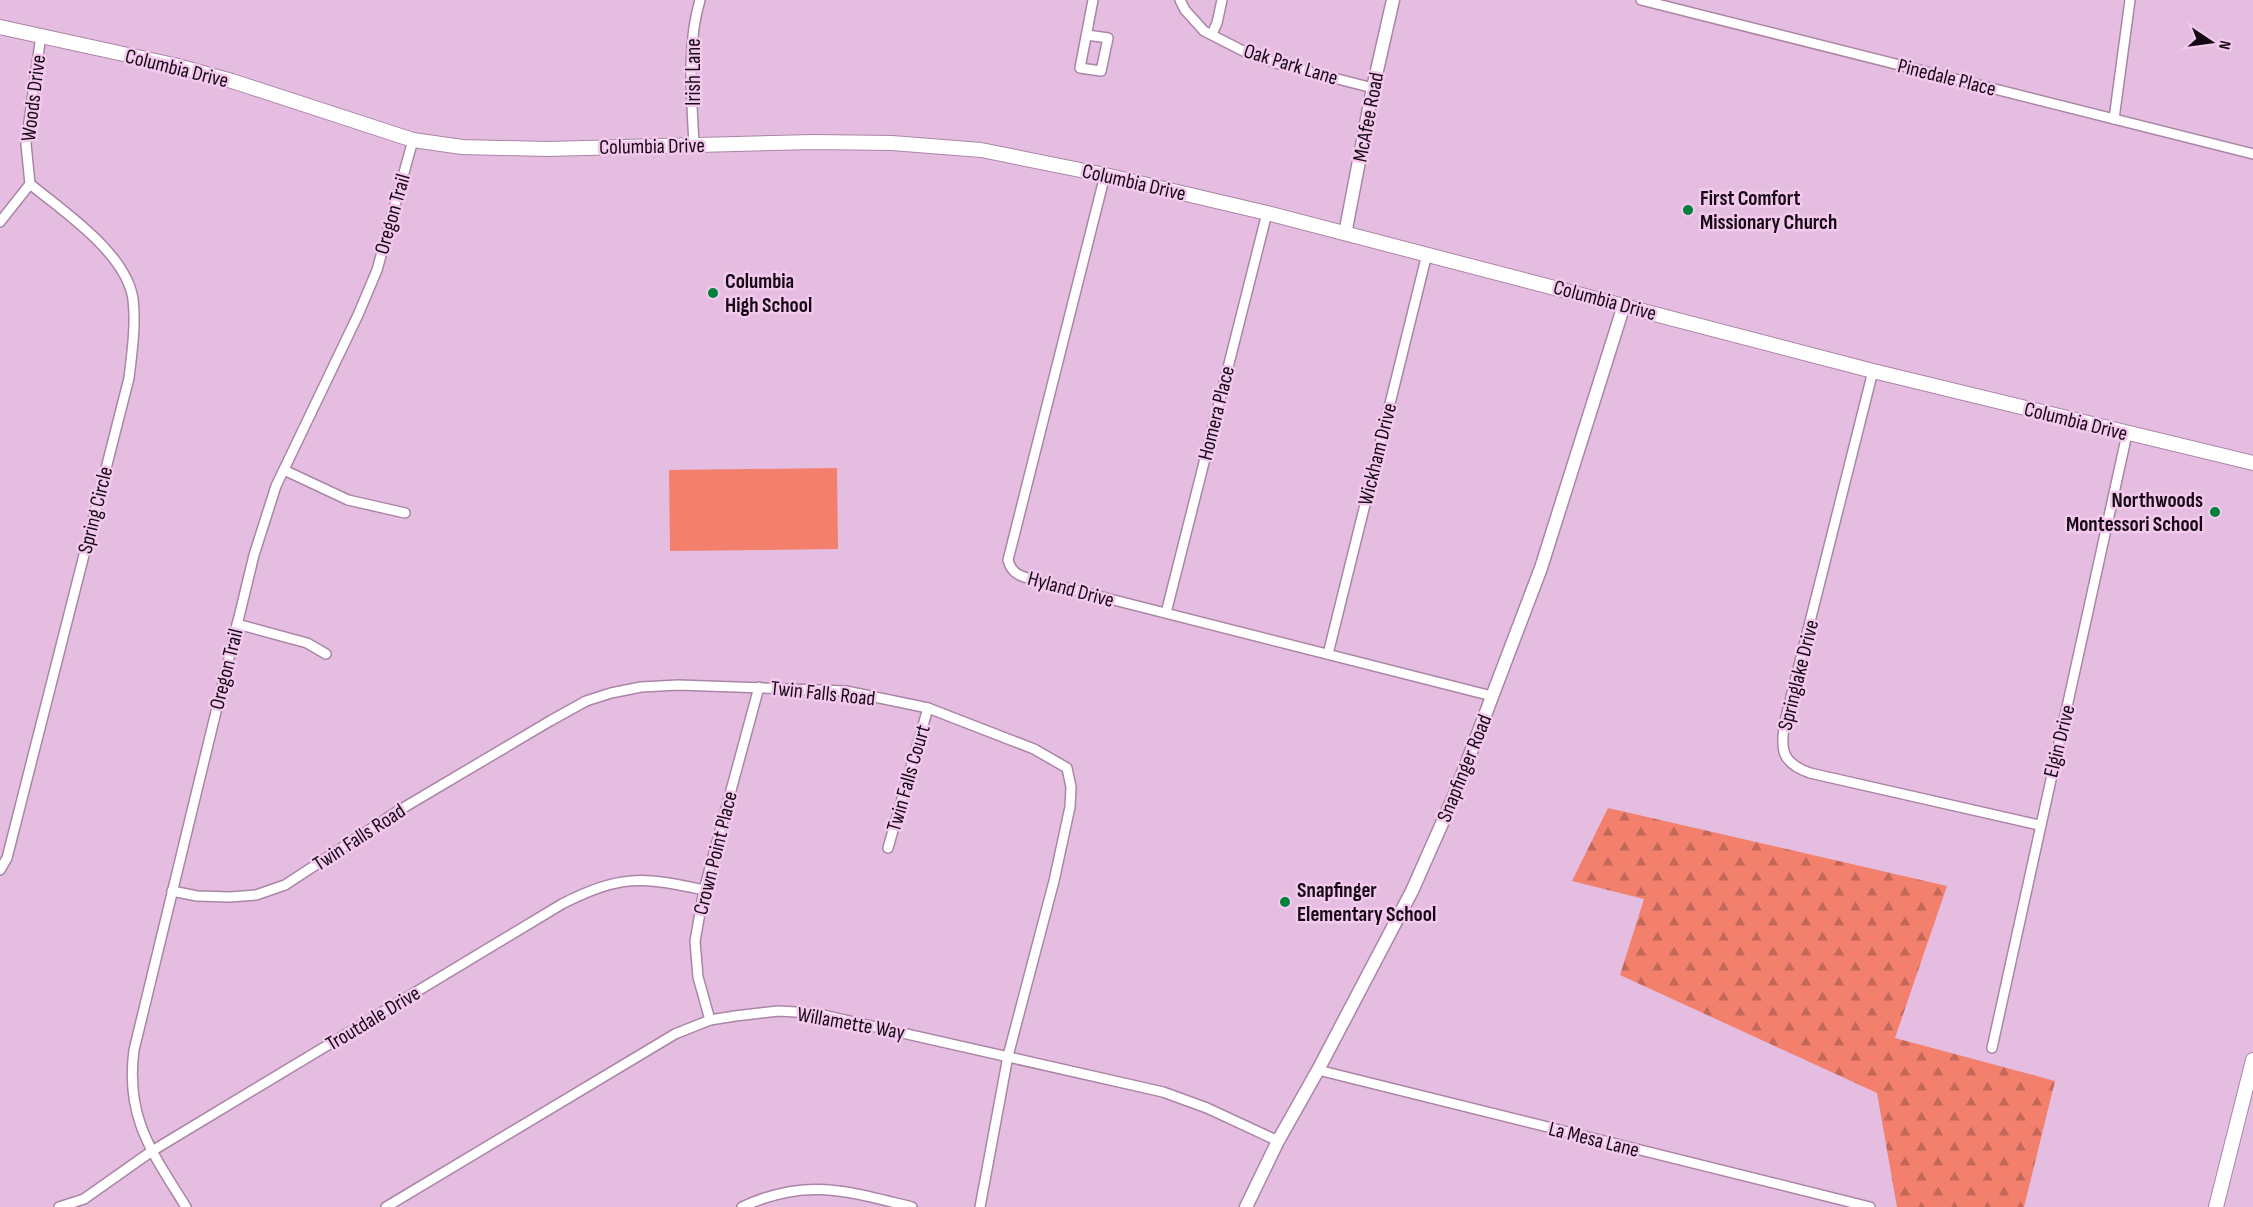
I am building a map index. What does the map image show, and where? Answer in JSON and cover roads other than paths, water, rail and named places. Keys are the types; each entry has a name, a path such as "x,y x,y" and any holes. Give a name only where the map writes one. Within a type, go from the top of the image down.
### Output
{"main road":[{"name":"Columbia Drive","path":"0,27 174,65 232,81 413,140 462,147 547,149 813,142 892,143 981,150 1105,175 1267,213 1873,371 2253,463"},
{"path":"2216,1207 2253,1060"}],"street":[{"name":"Irish Lane","path":"694,146 690,54 693,23 700,0"},
{"path":"1087,35 1093,0"},
{"name":"Oak Park Lane","path":"1180,0 1185,10 1204,31 1249,54 1373,88"},
{"path":"1212,34 1222,0"},
{"name":"McAfee Road","path":"1345,234 1373,88 1393,0"},
{"name":"Pinedale Place","path":"1641,0 2253,154"},
{"path":"2114,118 2130,0"},
{"name":"Woods Drive","path":"30,184 26,144 41,35"},
{"name":"Oregon Trail","path":"186,1207 152,1151 135,1113 131,1070 134,1050 254,555 276,486 354,326 377,270 413,140"},
{"name":"Hyland Drive","path":"1105,175 1008,560 1010,568 1016,574 1492,696"},
{"path":"0,222 30,184"},
{"name":"Spring Circle","path":"0,870 7,858 129,378 135,328 133,297 122,272 104,247 30,184"},
{"name":"Homera Place","path":"1166,613 1267,213"},
{"name":"Wickham Drive","path":"1328,654 1427,254"},
{"name":"Snapfinger Road","path":"1246,1207 1278,1141 1318,1071 1415,886 1455,794 1541,568 1624,305"},
{"name":"Springlake Drive","path":"1873,371 1785,721 1782,751 1797,769 1810,773 2039,825"},
{"name":"Elgin Drive","path":"1992,1048 2039,825 2071,692 2127,434"},
{"path":"284,470 348,500 405,513"},
{"path":"237,624 308,643 326,654"},
{"name":"Twin Falls Road","path":"172,891 197,896 230,897 256,895 285,885 398,811 586,701 611,693 641,687 678,685 846,691 927,708 1048,756 1066,768 1071,787 1070,807 1054,881 1008,1056 980,1207"},
{"name":"Crown Point Place","path":"710,1020 698,977 695,941 704,890 759,687"},
{"name":"Twin Falls Court","path":"888,848 927,708"},
{"name":"Troutdale Drive","path":"59,1207 84,1200 152,1151 562,904 594,888 621,881 645,880 704,890"},
{"name":"Willamette Way","path":"386,1207 675,1034 710,1020 778,1011 814,1013 1163,1092 1207,1108 1278,1141"},
{"name":"La Mesa Lane","path":"1318,1071 1870,1207"},
{"path":"742,1207 789,1190 819,1189 872,1197 912,1207"}],"place":[{"name":"First Comfort Missionary Church","path":"1688,210"},
{"name":"Columbia High School","path":"713,293"},
{"name":"Northwoods Montessori School","path":"2215,512"},
{"name":"Snapfinger Elementary School","path":"1285,902"}]}
